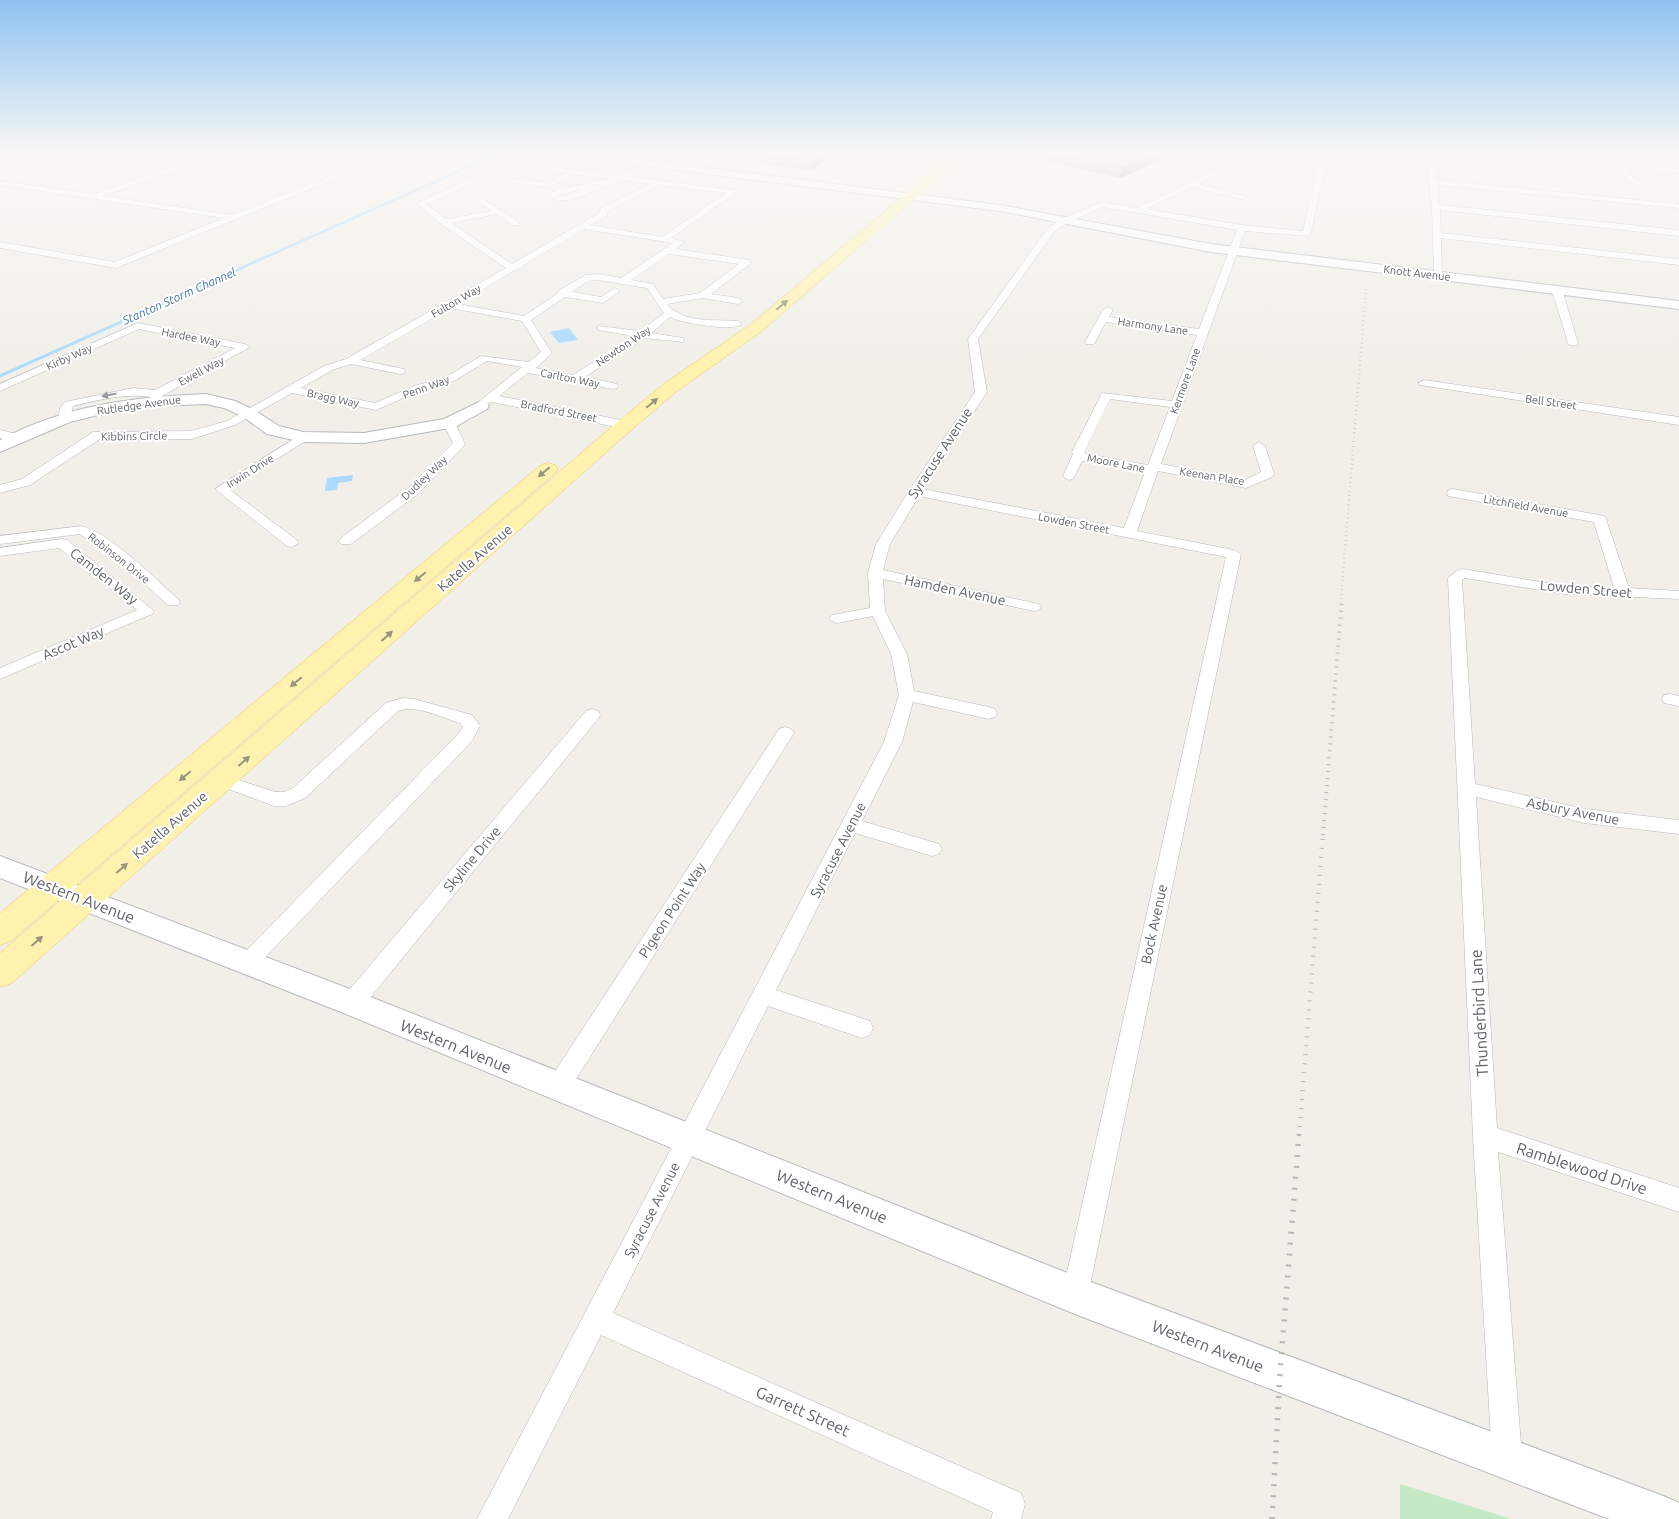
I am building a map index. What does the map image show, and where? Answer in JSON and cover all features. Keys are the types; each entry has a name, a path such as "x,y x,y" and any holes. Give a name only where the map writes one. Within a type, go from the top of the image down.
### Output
{"main road":[{"path":"834,244 856,226"},
{"name":"Katella Avenue","path":"679,362 737,324 870,226"},
{"name":"Knott Avenue","path":"1048,226 1679,305"},
{"name":"Katella Avenue","path":"0,932 321,661 610,427 756,328 816,258"},
{"name":"Katella Avenue","path":"0,973 351,668 610,427 652,382"},
{"name":"Rutledge Avenue","path":"0,447 64,418 156,397 206,398 230,404 248,413 273,430 303,437 364,438 449,424 486,402"},
{"path":"321,661 351,668"},
{"name":"Western Avenue","path":"0,867 352,1003 1075,1294 1666,1519"}],"street":[{"path":"0,245 116,265 210,226"},
{"path":"450,226 512,268"},
{"path":"582,226 680,242 623,281"},
{"name":"Fulton Way","path":"248,413 328,368 350,361 582,226"},
{"path":"664,239 683,226"},
{"name":"Syracuse Avenue","path":"492,1519 893,742 907,695 899,654 878,611 875,573 883,544 915,491 981,392 973,340 1058,226"},
{"path":"1230,226 1299,235 1307,232 1308,226"},
{"path":"1436,226 1437,275"},
{"path":"1615,226 1679,233"},
{"name":"Kermore Lane","path":"1129,534 1242,228"},
{"path":"1436,235 1679,262"},
{"path":"668,251 747,262 703,295"},
{"path":"449,305 526,319 586,278 598,277 650,286 670,313 679,318 737,324"},
{"path":"1557,290 1573,343"},
{"path":"561,294 604,300 615,291"},
{"path":"662,302 703,295 738,302"},
{"name":"Harmony Lane","path":"1090,342 1108,308"},
{"name":"Newton Way","path":"575,379 642,335 670,313"},
{"path":"486,402 547,353 526,319"},
{"name":"Harmony Lane","path":"1103,319 1203,333"},
{"name":"Hardee Way","path":"138,326 245,347"},
{"name":"Kirby Way","path":"0,388 138,326"},
{"path":"602,328 679,340"},
{"name":"Ewell Way","path":"156,397 245,347"},
{"name":"Penn Way","path":"376,408 418,388 450,379 485,358 530,368"},
{"path":"350,361 400,372"},
{"name":"Carlton Way","path":"530,368 613,386"},
{"name":"Bell Street","path":"1424,382 1679,421"},
{"name":"Bragg Way","path":"290,389 376,408"},
{"name":"Moore Lane","path":"1069,476 1079,455 1078,452 1106,395 1177,405"},
{"name":"Bradford Street","path":"486,402 610,427"},
{"name":"Kibbins Circle","path":"0,489 26,482 97,435 192,435 231,423 248,413"},
{"name":"Dudley Way","path":"346,540 413,491 459,444 449,424"},
{"path":"0,434 17,438"},
{"name":"Irwin Drive","path":"292,543 221,489 303,437"},
{"name":"Keenan Place","path":"1154,469 1246,484 1268,474 1259,446"},
{"name":"Moore Lane","path":"1079,455 1154,469"},
{"name":"Lowden Street","path":"915,491 1234,554"},
{"name":"Litchfield Avenue","path":"1452,493 1600,518 1623,593"},
{"name":"Robinson Drive","path":"0,540 82,530 132,565 173,602"},
{"name":"Camden Way","path":"0,552 62,543 147,611"},
{"name":"Bock Avenue","path":"1075,1294 1234,554"},
{"name":"Hamden Avenue","path":"875,573 1034,607"},
{"name":"Lowden Street","path":"1463,573 1565,590 1679,595"},
{"name":"Thunderbird Lane","path":"1463,573 1455,578 1485,1136 1507,1457"},
{"name":"Ascot Way","path":"0,674 147,611"},
{"path":"837,618 878,611"},
{"path":"907,695 990,713"},
{"path":"221,780 274,799 286,800 299,793 392,707 404,703 414,704 466,719 472,726 466,737 248,962"},
{"name":"Skyline Drive","path":"352,1003 592,715"},
{"name":"Pigeon Point Way","path":"558,1087 785,733"},
{"name":"Asbury Avenue","path":"1467,789 1585,816 1679,828"},
{"path":"851,825 932,848"},
{"path":"762,995 862,1028"},
{"name":"Ramblewood Drive","path":"1485,1136 1679,1200"},
{"name":"Garrett Street","path":"596,1319 1008,1511"}],"green space":[{"path":"1400,1484 1413,1488 1511,1519 1400,1519"}],"water":[{"path":"569,328 578,340 559,343 550,332"},
{"path":"353,475 352,481 338,483 337,490 325,491 327,478"}],"waterway":[{"name":"Stanton Storm Channel","path":"239,269 336,226"},
{"name":"Stanton Storm Channel","path":"0,376 242,268"}],"railway":[{"path":"1341,599 1366,289"},
{"path":"1323,835 1342,598"},
{"path":"1299,1136 1323,833"},
{"path":"1272,1519 1280,1373 1299,1134"}]}
